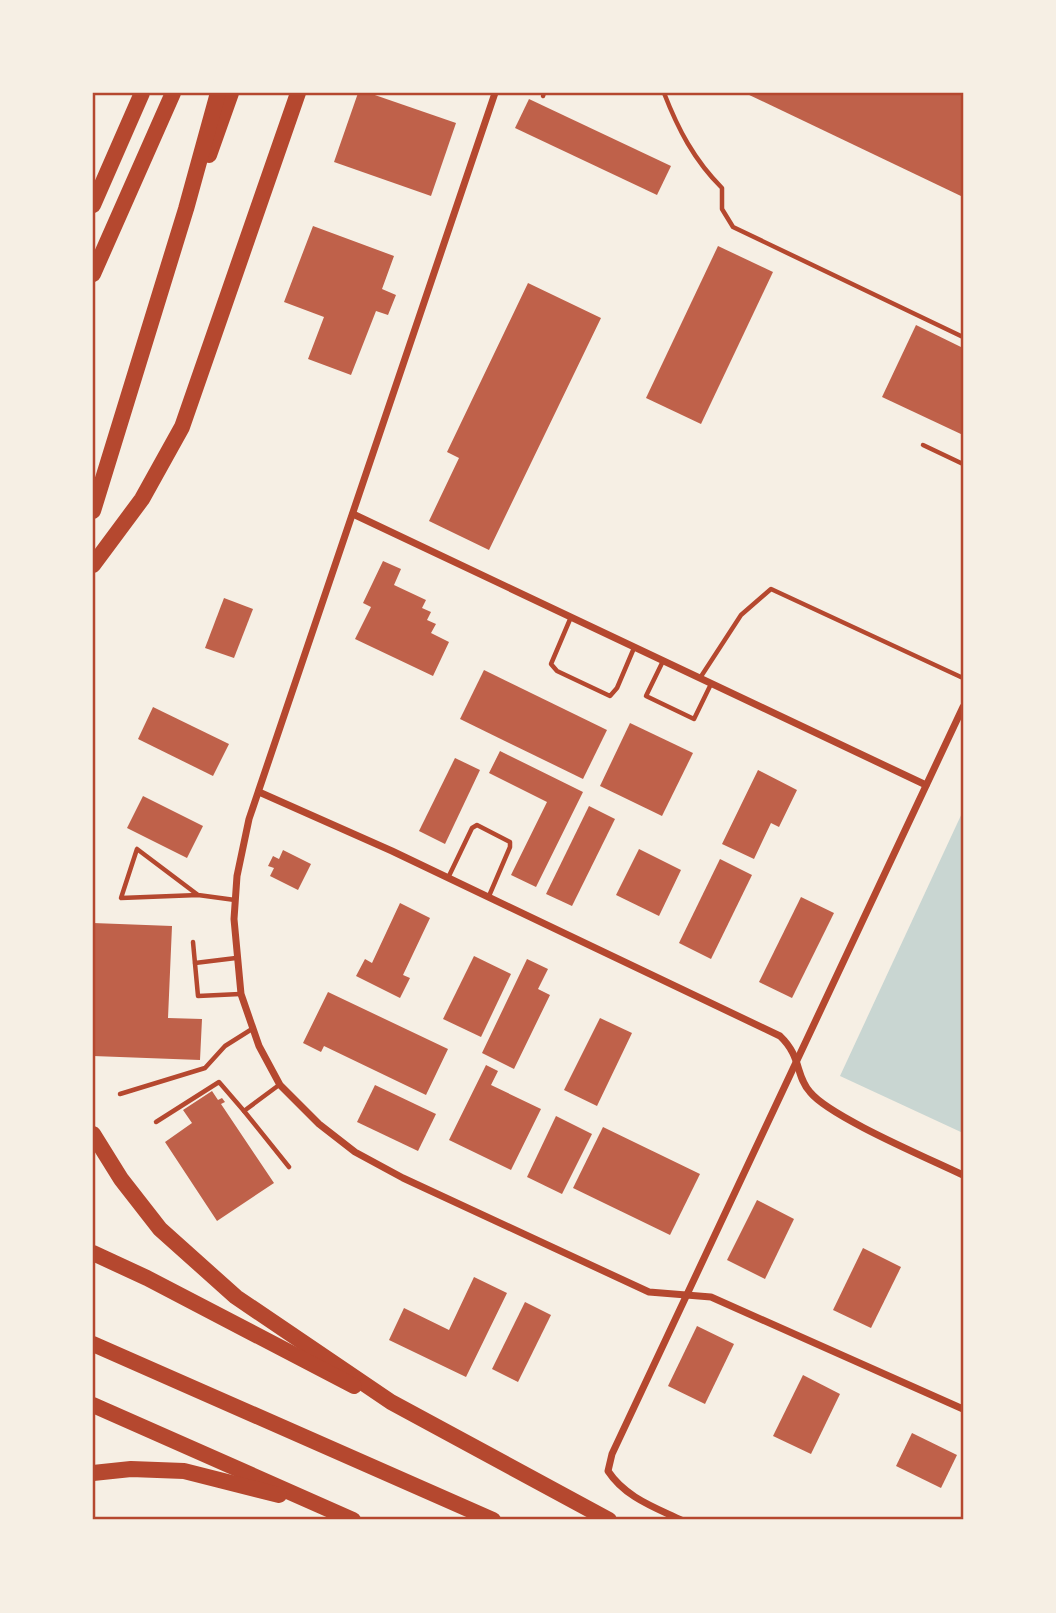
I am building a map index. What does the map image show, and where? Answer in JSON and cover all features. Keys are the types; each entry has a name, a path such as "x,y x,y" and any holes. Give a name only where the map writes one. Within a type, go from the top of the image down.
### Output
{"highway":[{"path":"93,205 142,93"},
{"path":"93,274 173,93"},
{"path":"200,169 218,93"},
{"path":"93,511 186,209 231,93"},
{"path":"93,565 142,499 182,427 299,93"},
{"path":"93,1134 140,1205 197,1266 253,1310 391,1402 609,1520"},
{"path":"93,1254 147,1278 356,1387 391,1402"},
{"path":"93,1344 493,1520"},
{"path":"93,1405 353,1520"},
{"path":"93,1473 131,1469 184,1471 268,1494 298,1496"}],"street":[{"path":"484,93 494,95 249,819 237,876 236,958 241,994 259,1046 280,1085 319,1124 355,1152 403,1178 649,1292 688,1293 711,1297 963,1409"},
{"path":"353,514 926,785"},
{"path":"681,1520 632,1496 612,1477 608,1471 612,1454 963,707"},
{"path":"259,792 448,878 780,1036 794,1049 810,1092 834,1110 963,1175"}],"lane":[{"path":"664,93 679,130 703,169 722,188 722,209 733,228 963,337"},
{"path":"923,445 963,464"},
{"path":"700,678 741,615 771,589 963,678"},
{"path":"571,617 551,664 557,671 610,696 617,688 634,647"},
{"path":"663,661 646,696 694,719 711,684"},
{"path":"448,878 472,828 477,825 510,842 488,897"},
{"path":"198,895 137,849 121,898 198,895 236,900"},
{"path":"193,942 198,996 241,994"},
{"path":"195,963 236,958"},
{"path":"120,1094 205,1068 225,1046 253,1029"},
{"path":"156,1122 219,1082 289,1167"},
{"path":"244,1111 280,1085"}],"shaded area":[{"path":"963,811 963,1133 840,1076"}],"building":[{"path":"358,93 369,93 456,123 431,196 334,162"},
{"path":"745,93 963,93 963,197"},
{"path":"529,99 671,166 657,195 515,128"},
{"path":"313,226 394,256 382,289 396,295 388,315 376,311 351,375 308,359 324,317 284,302"},
{"path":"718,246 773,272 701,424 646,398"},
{"path":"528,283 601,318 489,550 429,521 459,458 447,452"},
{"path":"916,325 963,348 963,435 882,397"},
{"path":"383,561 401,569 394,585 426,600 422,608 431,612 427,620 436,624 431,633 449,642 433,676 355,639 371,607 363,603"},
{"path":"224,598 253,609 234,658 205,648"},
{"path":"484,670 607,730 583,779 460,719"},
{"path":"153,707 229,744 213,776 138,739"},
{"path":"630,723 693,753 662,816 600,786"},
{"path":"500,751 583,792 536,887 511,875 547,802 489,773"},
{"path":"455,758 480,770 445,844 419,831"},
{"path":"758,770 797,790 779,827 771,823 754,859 722,844"},
{"path":"143,796 203,826 187,858 127,828"},
{"path":"589,806 615,819 572,906 546,894"},
{"path":"639,849 681,870 659,916 616,895"},
{"path":"283,850 311,864 298,890 270,876 274,868 268,866 273,856 279,859"},
{"path":"720,859 752,875 711,959 679,943"},
{"path":"801,897 834,913 792,998 759,982"},
{"path":"400,903 430,918 403,975 410,978 400,998 356,976 365,959 372,963"},
{"path":"93,923 172,926 168,1018 202,1019 200,1060 93,1056"},
{"path":"474,956 511,974 481,1037 443,1019"},
{"path":"527,959 548,969 538,989 550,995 514,1069 482,1053"},
{"path":"328,992 448,1049 426,1095 324,1046 321,1052 303,1043"},
{"path":"600,1018 632,1033 597,1106 564,1090"},
{"path":"486,1065 498,1071 491,1085 541,1109 511,1170 449,1140"},
{"path":"375,1085 436,1114 418,1151 357,1122"},
{"path":"212,1091 218,1100 222,1098 225,1102 221,1104 274,1183 217,1221 165,1142 192,1123 183,1110"},
{"path":"556,1116 592,1134 562,1194 527,1177"},
{"path":"603,1127 700,1174 670,1235 573,1188"},
{"path":"757,1200 794,1219 765,1279 727,1260"},
{"path":"863,1248 901,1267 871,1328 833,1310"},
{"path":"474,1277 507,1293 466,1377 389,1340 404,1308 449,1330"},
{"path":"525,1302 551,1315 518,1382 492,1369"},
{"path":"697,1326 734,1344 705,1404 668,1386"},
{"path":"803,1375 840,1394 811,1454 773,1436"},
{"path":"912,1433 957,1455 941,1488 896,1466"}]}
